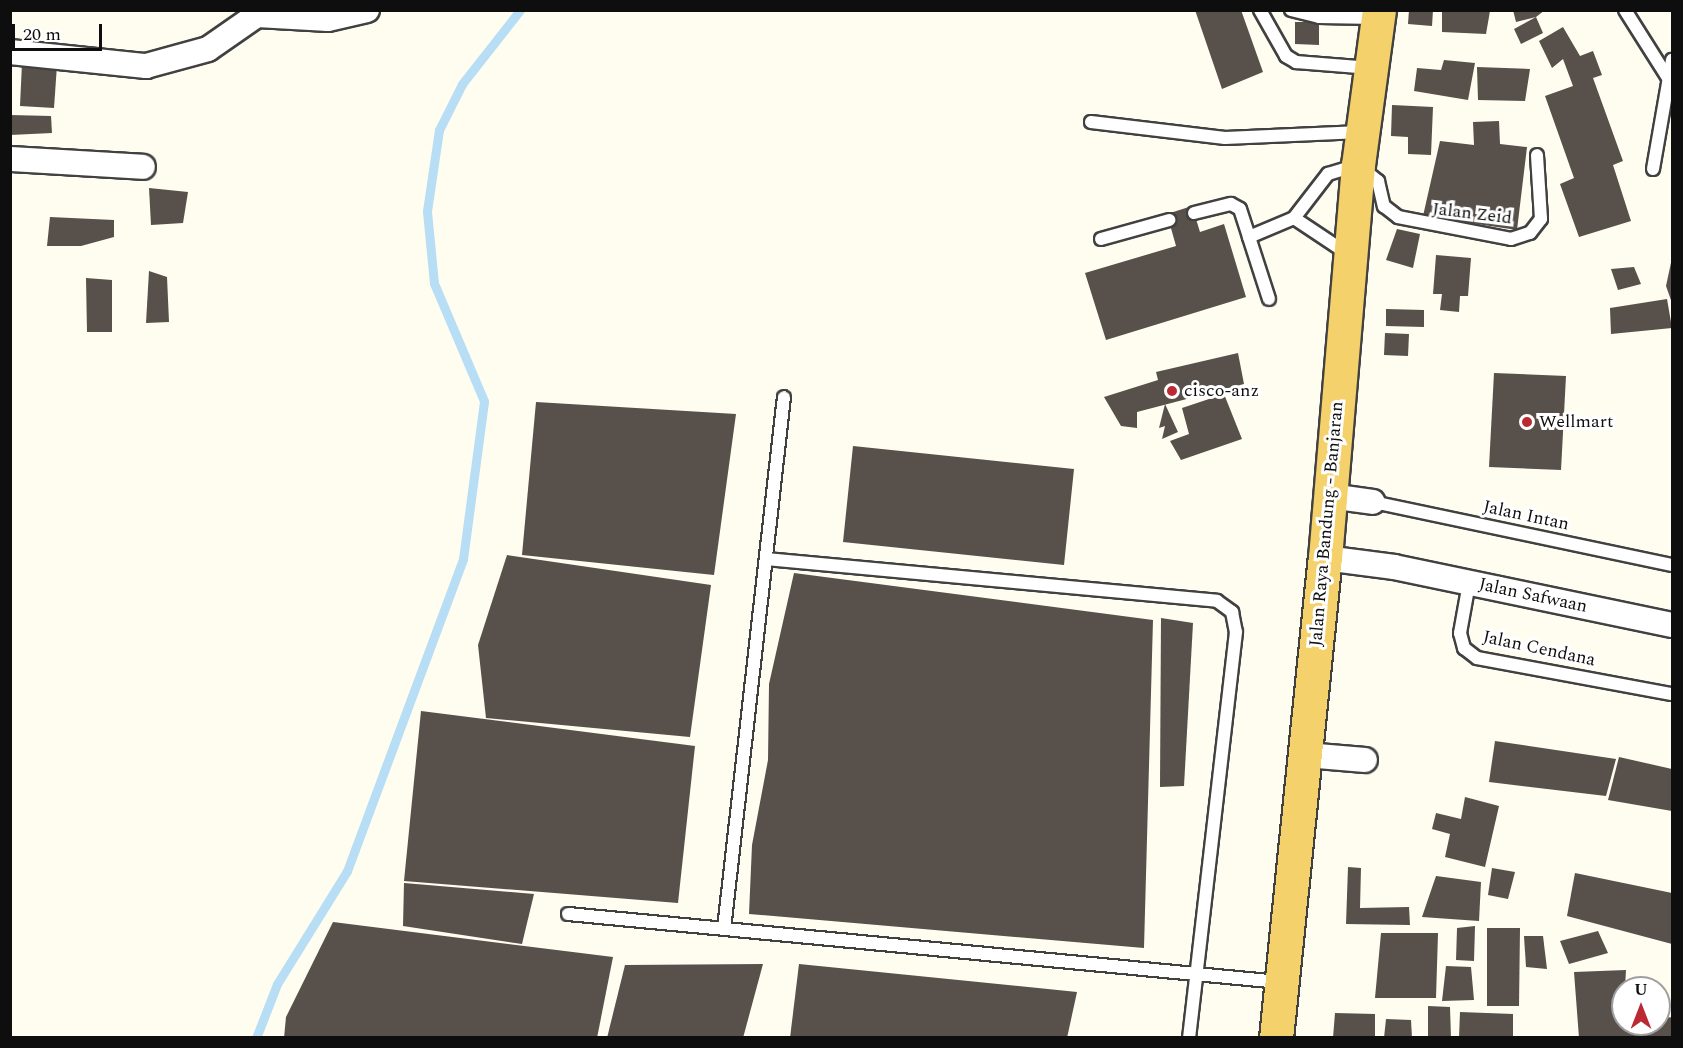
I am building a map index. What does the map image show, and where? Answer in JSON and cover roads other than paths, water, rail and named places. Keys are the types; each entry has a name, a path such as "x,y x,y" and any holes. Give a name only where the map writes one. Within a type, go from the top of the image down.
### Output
{"main road":[{"name":"Jalan Raya Bandung - Banjaran","path":"1276,1038 1306,755 1349,560 1330,496 1358,165 1379,14"}],"street":[{"path":"10,52 146,66 208,49 257,15 328,19 367,10"},
{"path":"10,159 143,167"},
{"path":"1330,496 1373,502"},
{"name":"Jalan Safwaan","path":"1349,560 1394,567 1672,625"},
{"path":"1306,755 1351,758"}],"lane":[{"path":"1260,10 1286,56 1296,62 1372,68"},
{"path":"1292,10 1319,17 1379,14"},
{"path":"1625,10 1668,78"},
{"path":"1653,169 1672,60"},
{"path":"1091,122 1225,138 1363,132"},
{"name":"Jalan Zeid","path":"1358,165 1378,181 1384,206 1398,218 1511,239 1530,233 1541,219 1537,155"},
{"path":"1250,237 1294,218 1328,174 1358,165"},
{"path":"1194,213 1231,204 1240,208 1269,299"},
{"path":"1294,218 1350,256"},
{"path":"1101,239 1169,220"},
{"path":"724,929 784,397"},
{"name":"Jalan Intan","path":"1373,502 1672,565"},
{"path":"766,559 1217,601 1232,612 1236,632 1189,1038"},
{"name":"Jalan Cendana","path":"1469,583 1460,633 1464,648 1477,658 1672,694"},
{"path":"568,914 1196,972 1282,982"}],"waterway":[{"path":"256,1038 277,984 347,871 463,559 484,401 434,283 427,211 439,130 462,84 520,10"}],"place":[{"name":"cisco-anz","path":"1172,391"},
{"name":"Wellmart","path":"1527,422"}]}
